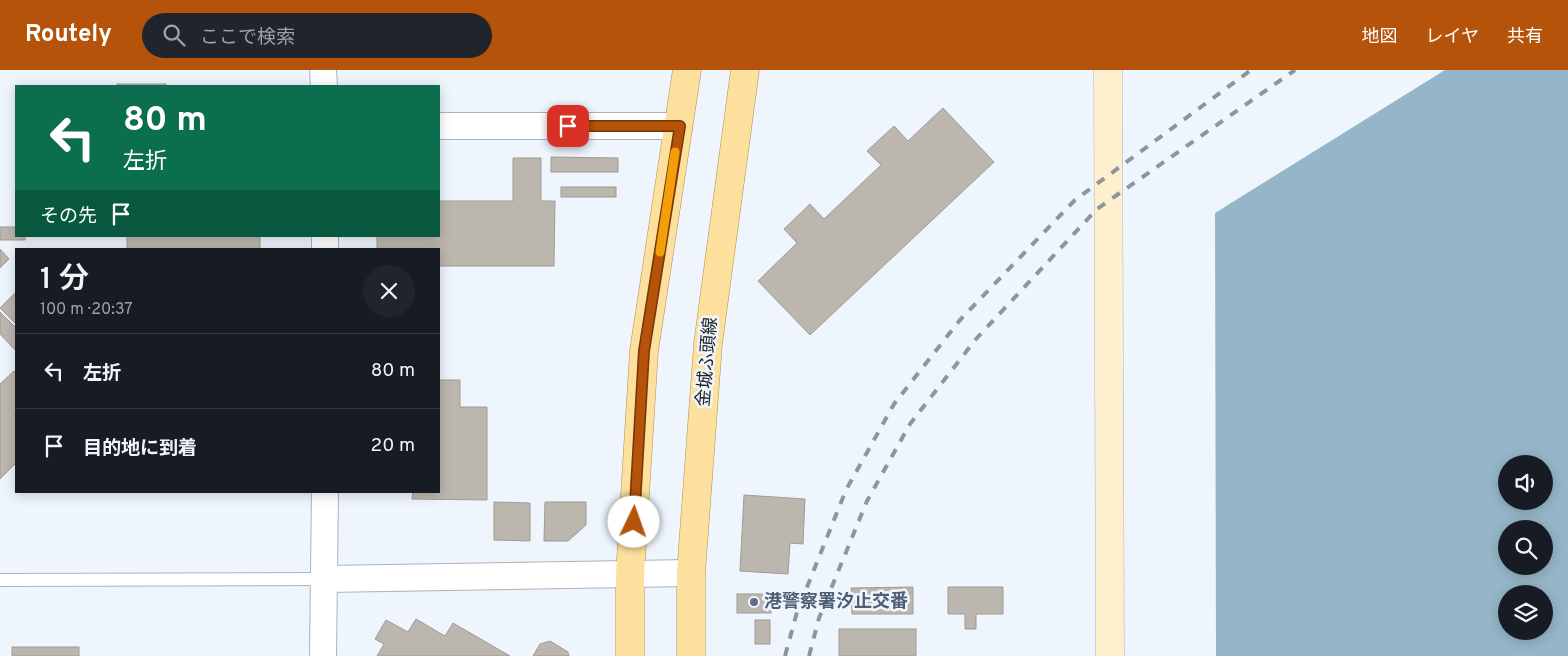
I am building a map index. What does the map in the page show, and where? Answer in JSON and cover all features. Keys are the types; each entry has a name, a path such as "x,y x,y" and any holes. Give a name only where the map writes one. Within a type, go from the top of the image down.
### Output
{"main road":[{"path":"630,656 630,575 644,351 680,126 687,70"},
{"name":"金城ふ頭線","path":"691,656 691,573 708,344 745,70"}],"street":[{"path":"324,70 324,85"},
{"path":"1108,70 1110,656"},
{"path":"440,126 680,126"},
{"path":"323,656 325,493"},
{"path":"325,579 691,573"}],"lane":[{"path":"0,580 325,579"}],"water":[{"path":"1445,70 1568,70 1568,656 1216,656 1215,213"}],"building":[{"path":"117,84 166,84 166,85"},
{"path":"943,108 994,162 810,335 758,281 797,243 784,229 810,204 824,219 881,165 867,151 894,126 908,141"},
{"path":"551,157 618,158 618,172 551,172"},
{"path":"513,158 541,158 541,201 555,201 554,266 440,266 440,248 377,248 377,237 440,237 440,201 513,201"},
{"path":"561,187 616,187 616,197 561,197"},
{"path":"0,227 15,227 15,237 25,237 25,240 0,240"},
{"path":"127,237 260,237 260,248 127,248"},
{"path":"0,249 9,259 0,268"},
{"path":"15,293 15,323 0,308"},
{"path":"0,312 15,327 15,350 0,334"},
{"path":"14,371 15,464 0,479 0,384"},
{"path":"440,380 460,380 460,407 487,407 487,500 412,499 413,493 440,493"},
{"path":"744,495 805,499 803,544 790,543 788,574 740,571"},
{"path":"494,502 530,503 530,541 494,540"},
{"path":"545,502 586,502 586,525 568,541 544,541"},
{"path":"913,587 913,614 852,614 851,588"},
{"path":"948,587 1003,587 1003,614 976,614 976,629 965,629 965,614 948,614"},
{"path":"737,594 771,594 771,613 737,613"},
{"path":"416,619 445,636 453,623 510,656 377,656 384,644 375,639 386,620 408,632"},
{"path":"755,620 770,620 770,644 755,644"},
{"path":"839,629 916,629 916,656 839,656"},
{"path":"550,641 568,652 569,656 533,656 540,644"},
{"path":"12,647 79,647 79,656 12,656"}],"railway":[{"path":"785,656 797,612 846,490 894,404 960,320 1075,200 1251,70"},
{"path":"809,656 819,618 867,501 910,424 976,339 1097,209 1295,70"}],"slow traffic":[{"path":"660,252 675,152"}],"place":[{"name":"港警察署汐止交番","path":"754,602"}],"route":[{"path":"568,126 680,126 644,351 634,522"}]}
